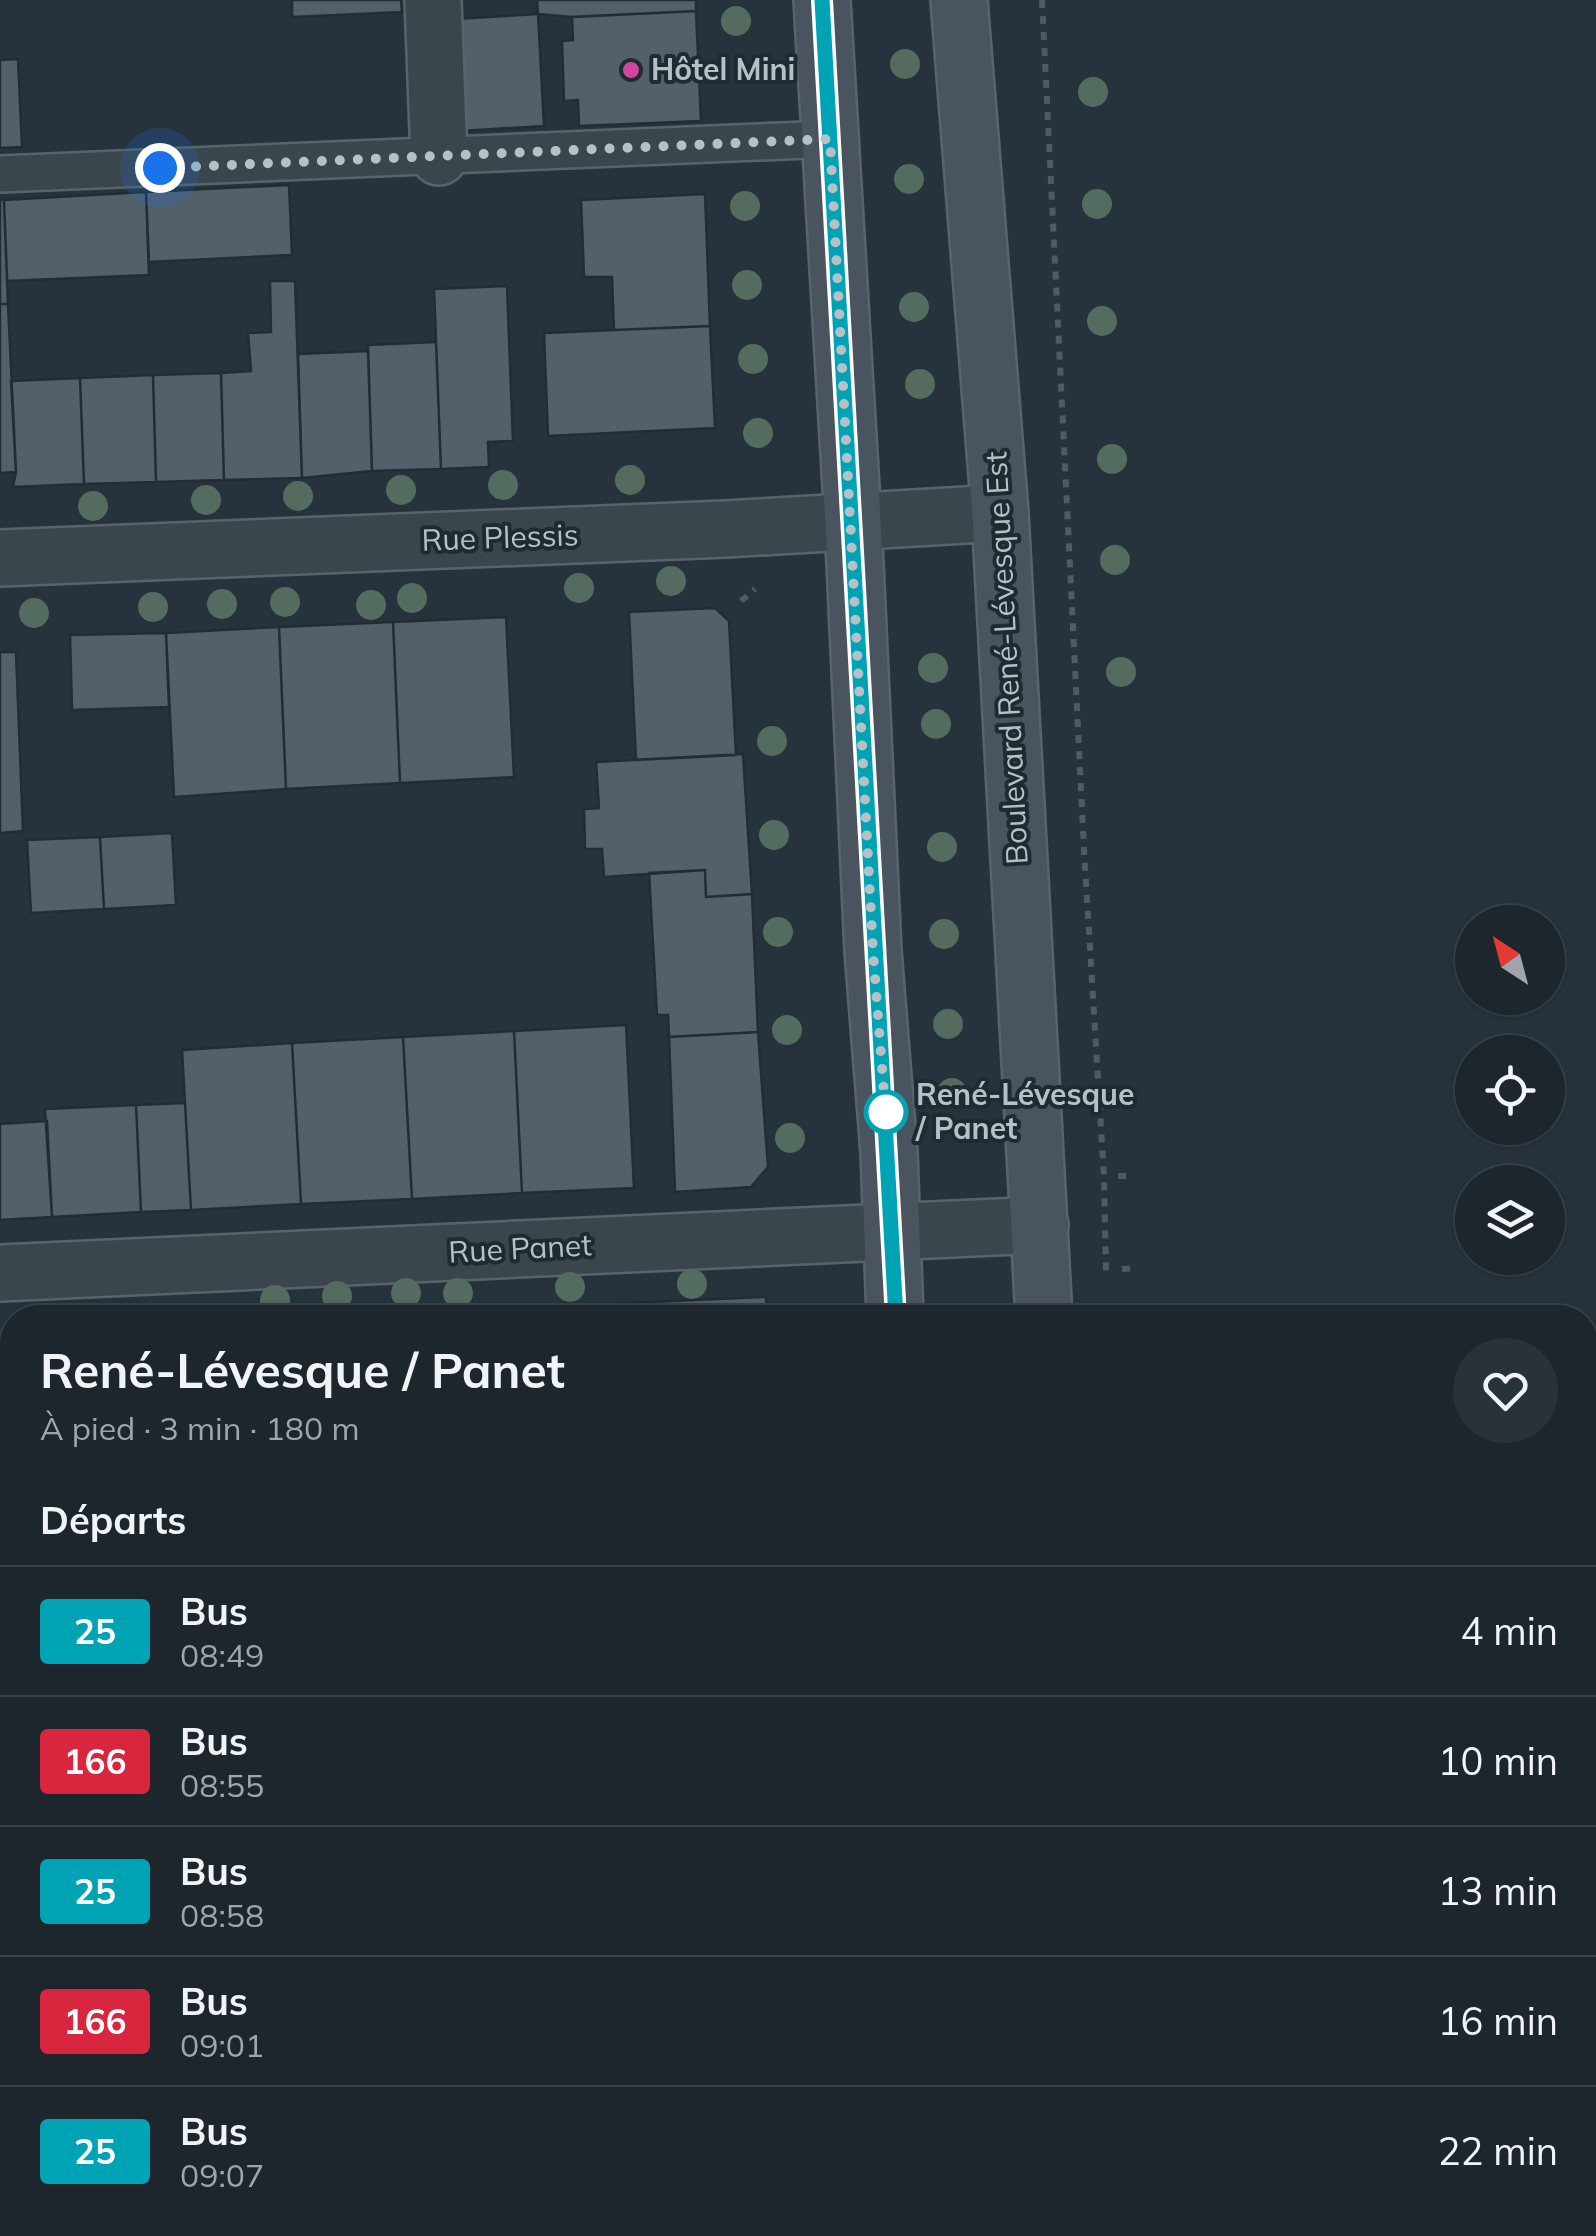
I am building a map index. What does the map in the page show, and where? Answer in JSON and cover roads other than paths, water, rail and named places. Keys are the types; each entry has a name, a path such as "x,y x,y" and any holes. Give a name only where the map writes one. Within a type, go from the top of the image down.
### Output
{"main road":[{"path":"822,0 895,1305"},
{"name":"Boulevard René-Lévesque Est","path":"959,0 1000,513 1043,1305"}],"street":[{"path":"433,0 439,157"},
{"name":"Rue Plessis","path":"0,558 1000,513"},
{"name":"Rue Panet","path":"0,1273 1040,1224"}],"lane":[{"path":"0,174 830,139"}],"place":[{"name":"Hôtel Mini","path":"631,70"},
{"name":"René-Lévesque / Panet","path":"886,1112"}]}
